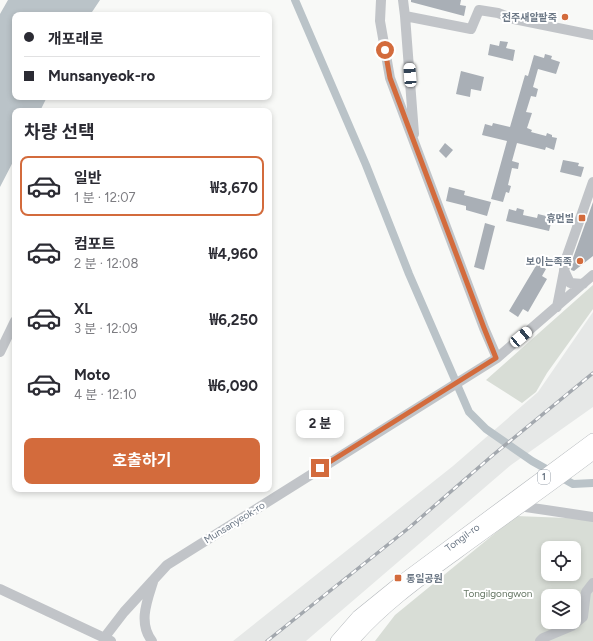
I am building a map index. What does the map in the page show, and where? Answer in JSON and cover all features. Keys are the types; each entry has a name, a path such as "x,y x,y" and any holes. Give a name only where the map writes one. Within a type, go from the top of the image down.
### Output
{"main road":[{"name":"Tongil-ro","path":"337,641 355,636 400,595 591,448"}],"street":[{"path":"381,0 380,22 390,78 496,358 593,275"},
{"path":"403,0 416,150"},
{"path":"405,16 471,29 479,10 498,13 514,19 593,35"},
{"path":"557,307 567,256 593,182"},
{"path":"564,270 570,283 583,284"},
{"path":"0,352 12,327"},
{"name":"Munsanyeok-ro","path":"108,640 124,612 167,565 496,358"},
{"path":"510,509 593,517"},
{"path":"152,641 149,638 144,620 147,601 154,578"},
{"path":"540,641 543,638 572,626 583,617 586,592 593,583"},
{"path":"0,589 108,640"}],"shaded area":[{"path":"8,0 100,0 92,12 12,12 12,100 46,100 42,108 12,108 12,164 0,187 0,14"},
{"path":"593,312 593,407 511,465 306,641 233,641 453,466 538,392"}],"green space":[{"path":"593,285 593,309 547,373 536,392 522,403 486,380"},
{"name":"Tongilgongwon","path":"516,516 593,519 593,641 375,641 395,615"}],"building":[{"path":"411,0 461,0 460,5 466,6 464,16 411,2"},
{"path":"500,41 508,42 506,48 515,50 513,61 488,55 490,44 499,46"},
{"path":"545,54 552,56 551,59 560,62 556,74 538,69 533,87 538,89 536,97 531,96 526,112 532,113 527,128 532,130 531,132 546,136 547,133 552,135 552,137 557,138 554,150 546,147 545,150 517,143 512,161 519,163 518,169 512,168 508,185 511,186 509,193 506,192 503,202 491,199 507,141 482,135 485,124 492,126 493,123 510,127 525,75 528,76 534,55 544,58"},
{"path":"461,71 484,77 481,91 471,89 470,97 456,94"},
{"path":"445,143 453,150 446,158 439,151"},
{"path":"563,160 579,163 578,166 584,167 581,177 560,172"},
{"path":"449,187 465,191 464,195 491,202 487,216 466,210 466,206 446,201"},
{"path":"593,202 593,256 574,271 571,270 573,258"},
{"path":"517,208 524,210 523,215 537,218 538,214 552,219 549,231 506,221 509,209 516,211"},
{"path":"485,223 495,226 484,270 474,267"},
{"path":"537,264 546,269 542,276 547,279 528,312 523,309 518,317 509,311"}],"waterway":[{"path":"295,0 366,165 409,274 469,412 486,429 532,461 573,484 593,483"}],"railway":[{"path":"267,641 410,527 493,455 593,373"}],"place":[{"name":"전주새알팥죽","path":"565,17"},
{"name":"휴먼빌","path":"582,218"},
{"name":"보이는족족","path":"580,261"},
{"name":"통일공원","path":"398,578"}],"route":[{"path":"320,468 496,358 390,78 385,50"}]}
